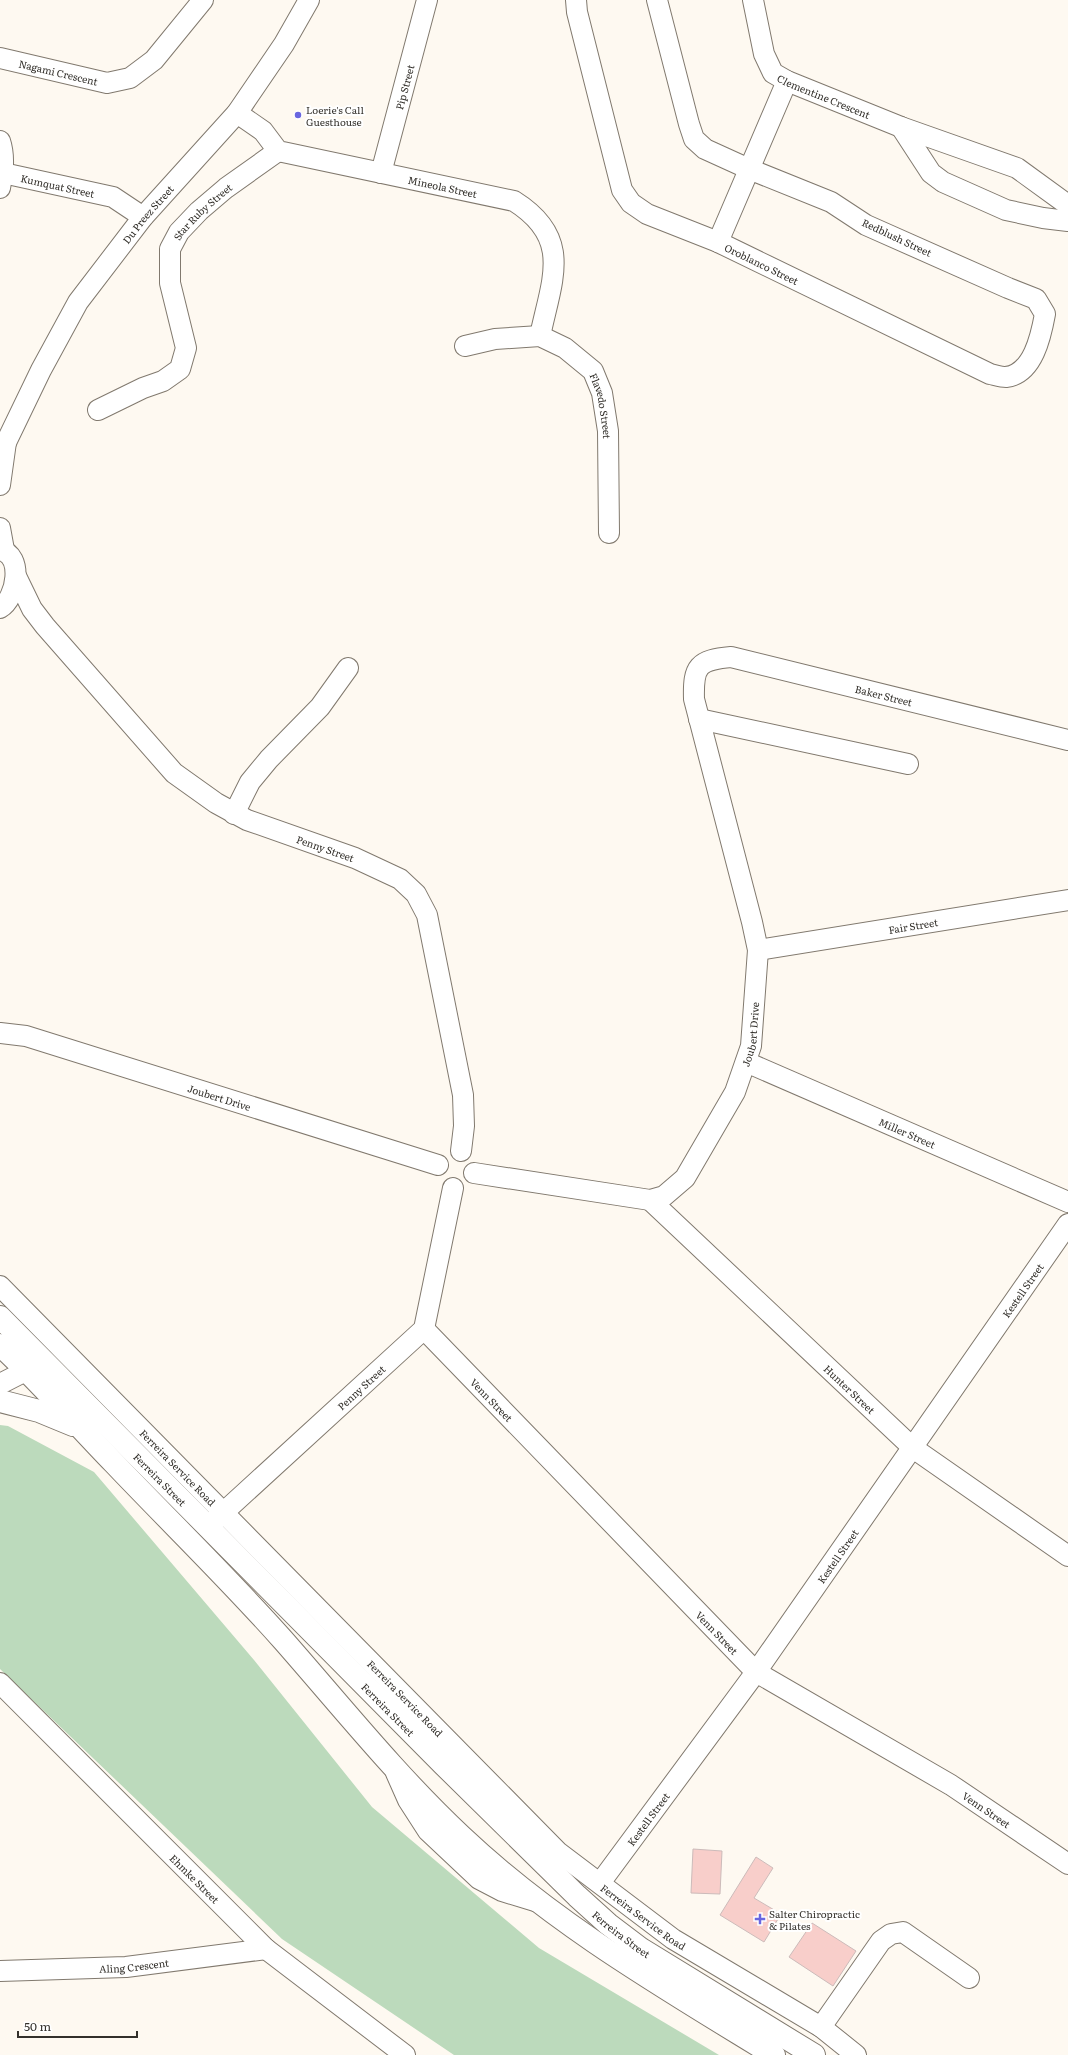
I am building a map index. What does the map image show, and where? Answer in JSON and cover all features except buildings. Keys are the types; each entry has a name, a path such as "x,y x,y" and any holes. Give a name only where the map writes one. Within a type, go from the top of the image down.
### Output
{"main road":[{"name":"Ferreira Street","path":"0,1317 80,1428 281,1637 394,1766 461,1837 513,1882 611,1954 774,2055"},
{"name":"Ferreira Street","path":"0,1344 36,1366 216,1519 444,1765 577,1896 608,1924 641,1948 814,2055"},
{"path":"0,1400 39,1411 80,1428"}],"street":[{"name":"Nagami Crescent","path":"0,58 107,83 130,78 154,60 203,0"},
{"name":"Du Preez Street","path":"0,485 3,448 78,302 143,217 237,113 284,44 309,0"},
{"name":"Pip Street","path":"381,173 426,0"},
{"name":"Oroblanco Street","path":"576,0 577,12 622,190 631,203 648,214 718,242 990,374 1005,377 1021,371 1028,364 1042,331 1045,314 1043,307"},
{"path":"657,0 694,139 705,148 749,169"},
{"name":"Clementine Crescent","path":"752,0 764,54 773,73 787,81 901,127 1018,168 1068,205"},
{"path":"718,242 787,81"},
{"path":"237,113 263,131 278,152"},
{"path":"901,127 931,173 943,182 1006,210 1043,218 1068,221"},
{"path":"0,141 2,148 2,180"},
{"name":"Mineola Street","path":"278,152 514,201 542,224 553,246 555,266 540,336"},
{"name":"Star Ruby Street","path":"98,410 143,388 163,381 180,369 186,348 170,283 170,249 179,232 199,211 226,188 278,152"},
{"name":"Redblush Street","path":"749,169 831,202 866,225 1036,299 1043,307"},
{"name":"Kumquat Street","path":"2,180 113,197 143,217"},
{"path":"465,346 494,339 540,336"},
{"name":"Flavedo Street","path":"540,336 564,348 593,370 602,393 608,432 609,533"},
{"path":"0,528 2,550"},
{"name":"Penny Street","path":"2,550 12,560 16,576 32,609 45,626 174,773 234,814 265,827 355,858 400,879 416,894 427,916 463,1095 464,1126 461,1151"},
{"path":"1,608 9,601 14,590 16,576"},
{"name":"Penny Street","path":"1,608 24,614 45,626"},
{"name":"Baker Street","path":"701,664 712,659 731,657 1068,740"},
{"name":"Joubert Drive","path":"650,1200 664,1196 684,1178 735,1092 751,1046 758,950 694,699 693,679 701,664"},
{"path":"234,814 250,782 269,759 320,707 348,668"},
{"path":"699,719 908,764"},
{"name":"Fair Street","path":"758,950 1068,900"},
{"name":"Joubert Drive","path":"0,1033 34,1039 438,1165"},
{"name":"Miller Street","path":"746,1062 1068,1202"},
{"path":"461,1151 471,1157 475,1168 469,1183 458,1188 453,1188 442,1182 437,1171 438,1165 444,1155 449,1152 461,1151"},
{"path":"474,1173 650,1200"},
{"path":"424,1329 453,1188"},
{"name":"Hunter Street","path":"650,1200 913,1448 1068,1556"},
{"name":"Kestell Street","path":"600,1884 756,1672 1068,1224"},
{"name":"Ferreira Service Road","path":"0,1286 216,1519 351,1640 558,1852 673,1939 822,2027 856,2055"},
{"name":"Penny Street","path":"191,1542 424,1329"},
{"name":"Venn Street","path":"424,1329 756,1672 951,1785 1068,1864"},
{"path":"0,1384 36,1366"},
{"name":"Ehmke Street","path":"0,1683 266,1949 405,2055"},
{"path":"822,2027 881,1941 891,1934 903,1932 969,1978"},
{"name":"Aling Crescent","path":"0,1971 126,1967 266,1949"}],"green space":[{"path":"0,1425 8,1426 94,1472 254,1660 372,1807 539,1948 719,2055 454,2055 282,1939 0,1669"}],"place":[{"name":"Loerie's Call Guesthouse","path":"298,115"},
{"name":"Salter Chiropractic & Pilates","path":"760,1919"}]}
